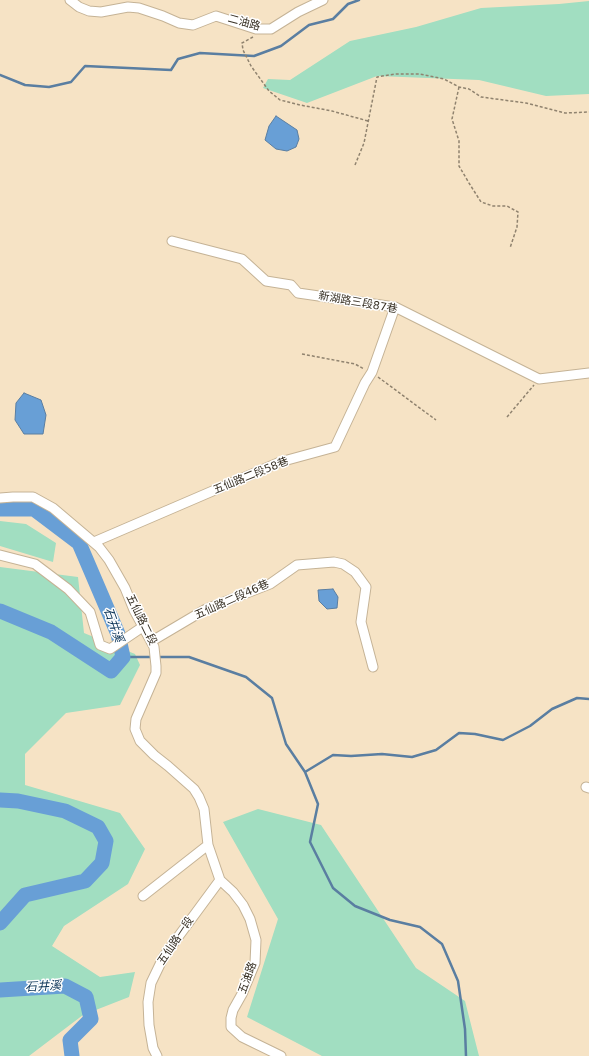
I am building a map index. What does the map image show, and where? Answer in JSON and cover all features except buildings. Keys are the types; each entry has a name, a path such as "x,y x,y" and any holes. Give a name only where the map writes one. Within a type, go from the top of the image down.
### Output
{"street":[{"name":"二油路","path":"70,0 79,7 89,11 102,12 128,7 139,8 163,16 179,24 193,25 216,16 256,28 271,30 298,12 322,0"},
{"name":"新湖路三段87巷","path":"172,241 242,258 266,281 291,285 298,293 395,307 538,379"},
{"name":"五仙路二段58巷","path":"94,542 280,462 335,447 365,383 372,372 395,307"},
{"path":"538,379 589,373"},
{"name":"五仙路二段","path":"0,498 33,497 53,508 94,542 109,560 153,644 156,673 136,719 135,729 144,746 168,766 199,796 204,809 208,845 220,880"},
{"path":"0,555 35,564 68,589 90,612 100,645 110,649 143,626"},
{"name":"五仙路二段46巷","path":"153,644 206,609 270,584 297,565 334,562 343,564 354,572 366,587 361,622 373,667"},
{"path":"143,896 208,845"},
{"name":"五仙路一段","path":"157,1056 153,1048 149,1025 148,1002 151,983 164,956 220,880"},
{"name":"五油路","path":"220,880 233,892 243,905 250,920 256,940 254,963 242,994 233,1010 231,1027 242,1037 281,1056"}],"path":[{"path":"254,36 242,43 242,50 251,66 265,85 280,100 300,106 332,111 368,121"},
{"path":"355,165 364,143 377,77 395,74 420,74 444,79 459,87 469,89 481,97 526,103 565,113 589,112"},
{"path":"459,87 452,119 459,141 459,166 481,202 493,206 507,206 518,212 517,227 510,248"},
{"path":"302,354 355,364 372,372 436,420"},
{"path":"507,417 538,379"}],"green space":[{"path":"589,1 589,94 546,96 479,80 377,76 307,103 263,88 268,79 290,80 350,41 416,27 481,8"},
{"path":"0,521 26,524 56,543 53,562 0,546"},
{"path":"0,567 78,577 84,633 135,654 140,665 120,705 66,713 25,754 25,785 120,813 145,849 128,884 64,926 52,946 100,977 135,972 129,997 83,1015 29,1056 0,1056"},
{"path":"258,809 321,825 416,968 465,1001 479,1056 322,1056 247,1017 278,919 223,822"}],"water":[{"path":"276,116 297,130 299,139 296,147 287,151 276,149 265,140 269,126"},
{"path":"24,393 41,400 46,415 43,434 24,434 15,420 16,403"},
{"path":"333,589 338,597 337,608 327,609 319,601 318,590"}],"waterway":[{"path":"0,75 25,85 49,87 71,82 85,66 171,70 178,59 200,53 254,56 281,46 309,25 333,19 348,4 359,0"},
{"name":"石井溪","path":"0,509 34,509 79,543 118,634 123,657 111,671 51,632 0,611"},
{"path":"123,657 153,657"},
{"path":"158,657 189,657 246,677 272,698 286,744 305,772 318,804 310,842 333,888 355,906 390,920 420,927 442,944 458,981 465,1029 466,1056"},
{"path":"305,772 333,755 351,756 382,754 412,757 436,750 459,733 475,734 503,740 530,726 552,709 577,698 589,699"},
{"name":"石井溪","path":"0,800 18,801 65,811 98,827 106,841 102,863 85,881 25,895 0,923"},
{"name":"石井溪","path":"0,990 65,986 86,997 91,1019 70,1040 72,1056"}]}
